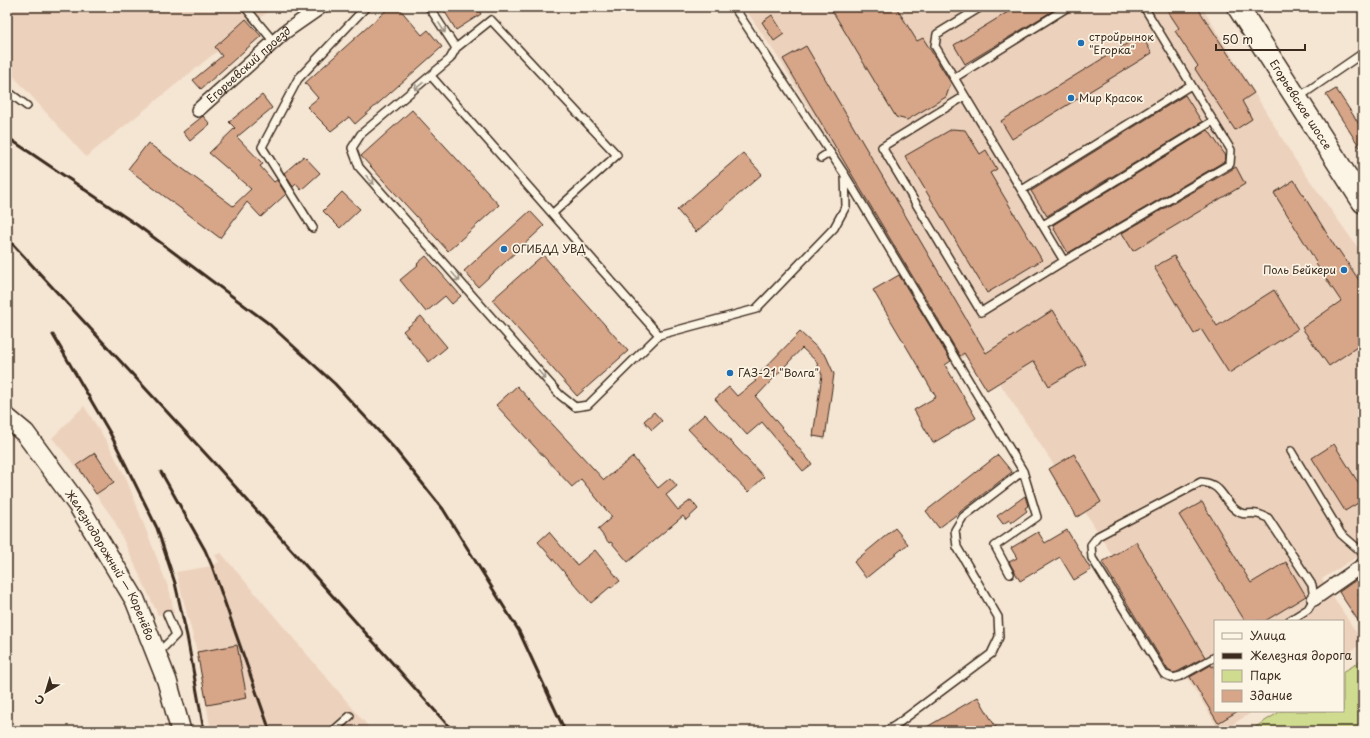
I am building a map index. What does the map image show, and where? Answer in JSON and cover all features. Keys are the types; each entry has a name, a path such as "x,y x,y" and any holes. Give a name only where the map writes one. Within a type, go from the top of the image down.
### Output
{"main road":[{"name":"Егорьевское шоссе","path":"1238,7 1363,202"},
{"name":"Железнодорожный — Коренёво","path":"7,418 24,433 78,505 135,600 167,681 181,731"}],"street":[{"name":"Егорьевский проезд","path":"198,110 285,32 321,7"},
{"path":"1314,598 1363,565"}],"lane":[{"path":"245,7 274,42"},
{"path":"313,228 262,147 298,79 366,7"},
{"path":"429,7 456,48"},
{"path":"734,7 845,175 1023,471 1037,517 995,546 1010,574"},
{"path":"981,7 937,34 935,46 1064,261"},
{"path":"954,78 1068,7"},
{"path":"965,96 882,147 981,312 1064,261 1230,164 1231,150 1144,7"},
{"path":"553,213 617,155 491,20 456,48 450,59 431,76 361,134 352,148 358,167 560,395 576,407 588,405 659,335 756,309 834,228 846,206 845,175"},
{"path":"1296,99 1363,53"},
{"path":"431,76 659,335"},
{"path":"1022,190 1191,85"},
{"path":"7,91 28,106"},
{"path":"1043,225 1213,121"},
{"path":"821,158 830,152"},
{"path":"1291,451 1341,534 1363,553"},
{"path":"886,731 991,654 999,637 998,617 957,547 955,530 963,517 1023,471"},
{"path":"1214,658 1181,676 1173,678 1164,674 1092,558 1090,545 1098,536 1201,482 1210,483 1218,487 1234,509 1243,515 1257,514 1268,518 1312,585 1314,598 1308,609 1291,620"},
{"path":"157,654 176,635 167,614"},
{"path":"333,731 350,716"}],"shaded area":[{"path":"7,7 271,7 268,12 251,24 86,157 7,69"},
{"path":"744,7 1202,7 1294,158 1363,255 1363,553 1322,579 1363,643 1344,655 1344,620 1214,620 1214,712 1252,712 1220,731 1091,521 977,349 959,360 781,62"},
{"path":"84,406 107,442 126,478 170,592 174,613 158,615 114,520 74,464 52,438"},
{"path":"221,553 372,731 211,731 197,652 176,572 212,566 219,562 215,555"}],"green space":[{"path":"1363,660 1363,731 1249,731 1279,712 1344,712 1344,671"}],"building":[{"path":"390,7 398,7 422,35 428,30 442,47 355,124 349,117 331,131 307,107 318,98 305,83"},
{"path":"442,7 477,7 481,14 456,30"},
{"path":"830,7 896,7 917,41 923,38 951,83 946,97 907,120 896,117"},
{"path":"1016,7 1059,7 965,64 954,45"},
{"path":"1165,7 1197,7 1254,93 1242,101 1252,119 1235,130 1195,69 1198,66 1175,31 1179,28"},
{"path":"772,15 784,34 774,41 762,22"},
{"path":"246,19 261,36 201,89 193,80 222,56 215,47"},
{"path":"1141,35 1152,53 1012,139 1001,121"},
{"path":"806,46 986,353 1053,310 1086,364 1049,386 1034,361 987,390 964,353 960,356 783,59"},
{"path":"1336,89 1363,130 1363,152 1326,95"},
{"path":"262,95 272,108 237,137 263,164 260,166 274,182 277,180 286,194 261,217 247,202 220,238 128,169 148,143 233,206 251,189 209,153 235,128 229,122"},
{"path":"1185,95 1202,122 1047,216 1031,191"},
{"path":"412,110 499,205 448,251 361,156"},
{"path":"203,116 210,124 190,141 183,132"},
{"path":"952,129 965,130 980,154 986,150 997,169 990,173 1042,260 987,293 905,156"},
{"path":"1208,130 1226,156 1225,161 1068,253 1053,225"},
{"path":"743,153 762,174 696,232 677,210"},
{"path":"304,156 320,173 301,190 296,184 293,187 284,173"},
{"path":"1236,167 1245,184 1133,251 1122,233"},
{"path":"1294,180 1337,250 1338,249 1363,286 1363,343 1329,366 1302,328 1341,301 1316,264 1317,263 1274,193"},
{"path":"342,192 360,209 340,228 323,211"},
{"name":"ОГИБДД УВД","path":"530,211 544,226 478,287 464,271"},
{"path":"543,255 628,351 577,396 492,300"},
{"path":"426,256 461,296 452,304 445,296 426,312 400,280"},
{"path":"1174,256 1217,326 1274,290 1298,329 1229,373 1201,329 1194,334 1154,267"},
{"path":"899,275 951,361 945,365 976,418 933,443 914,410 936,397 873,290"},
{"path":"421,316 447,347 429,362 403,331"},
{"path":"800,332 826,356 834,374 825,438 813,436 822,375 816,361 802,348 756,397 812,464 803,471 762,422 747,435 715,399 729,387 737,396 756,381 754,379"},
{"path":"517,386 604,480 633,457 658,488 670,478 677,486 666,495 678,510 691,500 698,509 686,520 683,516 628,562 611,542 609,543 598,529 612,517 581,479 572,487 496,405"},
{"path":"654,412 662,421 652,430 644,421"},
{"path":"705,414 764,477 748,492 688,429"},
{"path":"1334,444 1363,490 1363,500 1345,511 1312,458"},
{"path":"95,453 114,482 96,494 77,465"},
{"path":"1074,454 1101,502 1077,517 1049,469"},
{"path":"998,455 1012,472 939,528 926,511"},
{"path":"1025,496 1028,506 1025,508 1027,511 1011,523 1009,520 1003,524 997,516"},
{"path":"1202,502 1251,583 1286,562 1306,596 1267,620 1244,620 1179,515"},
{"path":"895,528 908,544 866,578 854,562"},
{"path":"1067,530 1091,570 1074,580 1060,557 1020,581 1009,562 1017,558 1011,548 1038,532 1045,543"},
{"path":"549,532 577,565 595,550 620,581 611,588 610,587 591,603 538,542"},
{"path":"1136,542 1205,657 1177,672 1173,673 1168,670 1102,562"},
{"path":"1363,575 1363,591 1358,594 1363,601 1363,628 1339,592"},
{"path":"237,645 247,698 207,705 197,652"},
{"path":"1211,665 1212,667 1214,666 1214,712 1236,712 1218,723 1190,677"},
{"path":"978,697 998,731 920,731"}],"railway":[{"path":"7,137 137,225 268,323 335,384 394,448 443,509 519,631 565,731"},
{"path":"7,238 215,464 453,731"},
{"path":"53,335 110,433 157,528 175,583 187,636 204,731"},
{"path":"161,472 205,550 212,566 270,731"}],"place":[{"name":"стройрынок \"Егорка\"","path":"1081,43"},
{"name":"Мир Красок","path":"1071,98"},
{"name":"ОГИБДД УВД","path":"504,249"},
{"name":"Поль Бейкери","path":"1344,270"},
{"name":"ГАЗ-21 \"Волга\"","path":"730,373"}]}
